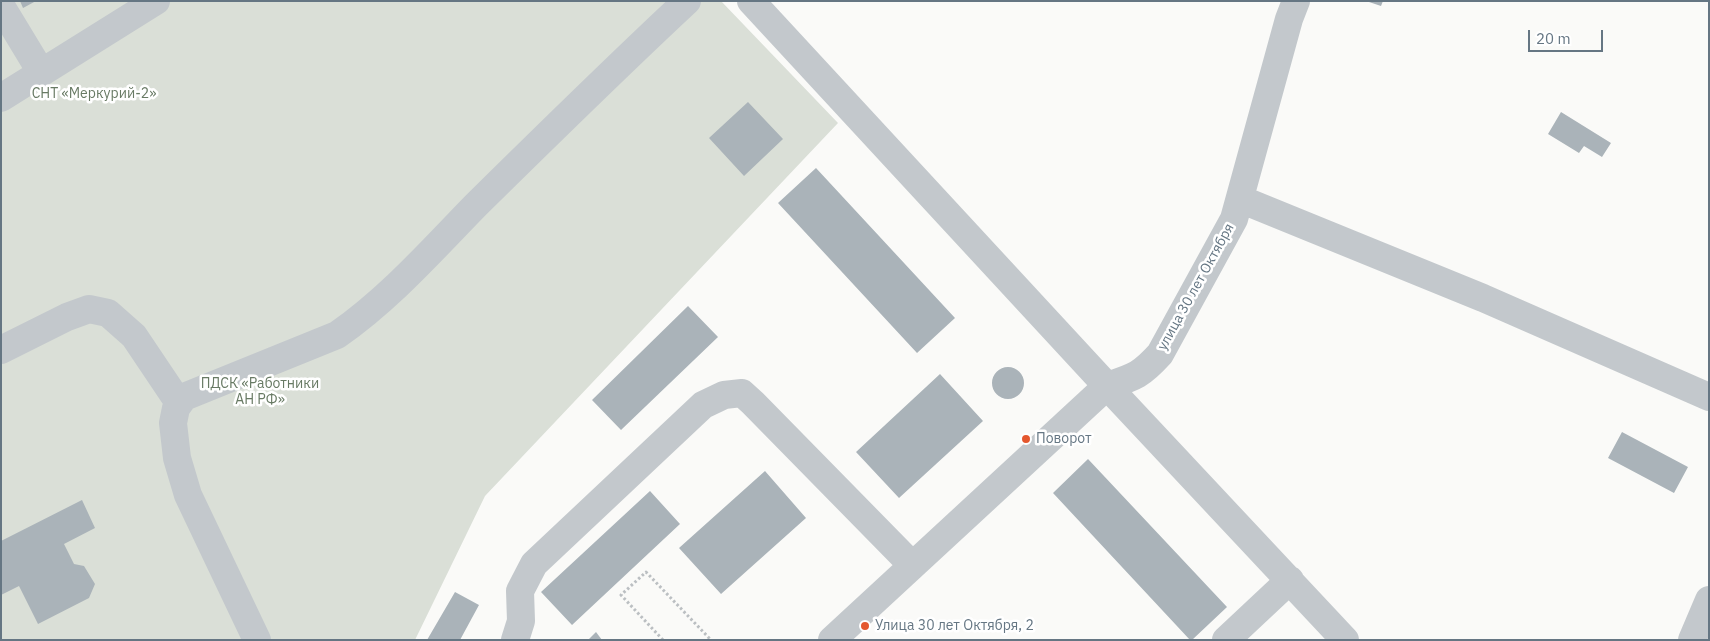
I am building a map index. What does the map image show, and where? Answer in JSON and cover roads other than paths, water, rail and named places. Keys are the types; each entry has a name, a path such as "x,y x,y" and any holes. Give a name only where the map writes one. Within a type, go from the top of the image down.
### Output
{"street":[{"path":"1,98 156,1"},
{"path":"257,640 188,495 177,458 173,423 179,403 184,397 337,335 360,320 598,84 687,1"},
{"path":"752,1 1107,386 1345,640"},
{"name":"улица 30 лет Октября","path":"832,640 1107,386 1135,377 1147,368 1160,354 1234,219 1289,19 1296,1"},
{"path":"1,6 41,72"},
{"path":"1240,199 1483,298 1709,397"},
{"path":"1,350 66,317 89,309 108,313 134,336 179,403"},
{"path":"515,640 521,621 520,591 534,564 703,405 724,395 742,393 912,565"},
{"path":"1226,640 1290,580"},
{"path":"1692,640 1709,600"}],"place":[{"name":"Поворот","path":"1026,439"},
{"name":"Улица 30 лет Октября, 2","path":"865,626"}],"park label":[{"name":"СНТ «Меркурий-2»","path":"94,94"},
{"name":"ПДСК «Работники АН РФ»","path":"260,392"}]}
